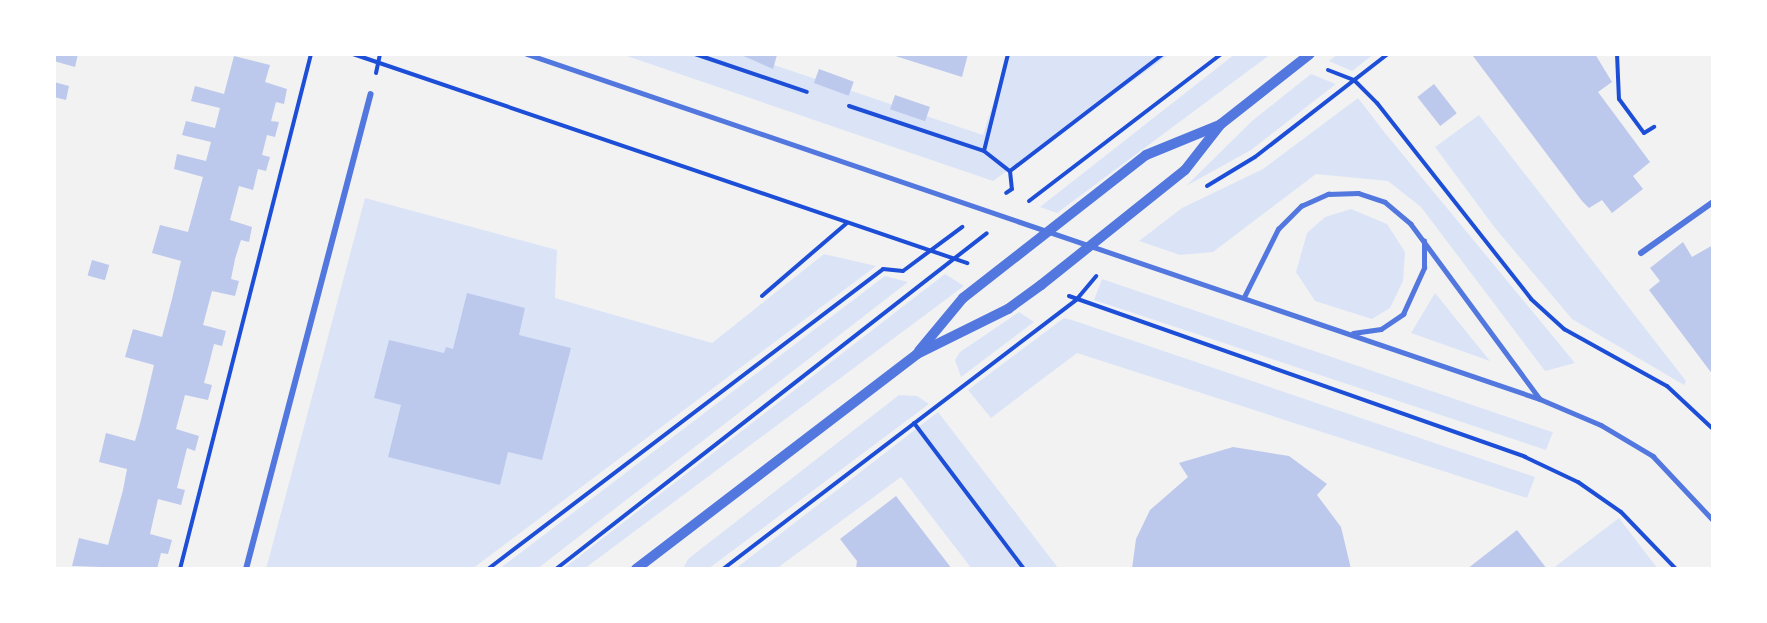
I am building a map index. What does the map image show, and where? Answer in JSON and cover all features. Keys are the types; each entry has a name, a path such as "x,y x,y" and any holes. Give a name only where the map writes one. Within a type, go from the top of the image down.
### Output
{"street":[{"path":"636,569 917,354 1008,309 1185,170 1221,124 1306,57"},
{"path":"246,569 371,94"},
{"path":"917,354 963,298 1146,155 1221,124"},
{"path":"1641,254 1713,201"}],"lane":[{"path":"527,54 984,209 1006,219 1110,255 1244,297 1540,399 1601,425 1653,456 1713,520"},
{"path":"1244,297 1278,229 1301,206 1328,194 1358,192 1385,202 1424,241 1540,399"},
{"path":"1351,334 1381,329 1403,314 1424,268 1424,241"}],"path":[{"path":"180,569 311,54"},
{"path":"695,54 711,56 807,92"},
{"path":"984,151 1008,54"},
{"path":"1010,171 1163,54"},
{"path":"556,569 1221,54"},
{"path":"1196,192 1255,158 1388,54"},
{"path":"1617,54 1619,99 1644,134 1654,127"},
{"path":"1306,57 1354,80 1531,299 1564,329 1667,386 1713,429"},
{"path":"488,569 883,269 903,271 1012,189 1010,171 984,151 849,106"},
{"path":"762,296 848,222"},
{"path":"723,569 1077,299 1110,255"},
{"path":"914,423 1024,569"}],"shaded area":[{"path":"621,54 741,54 983,135 1009,54 1170,54 993,181"},
{"path":"1235,54 1271,54 1057,213 1040,207"},
{"path":"1338,54 1374,54 1352,71 1329,61"},
{"path":"1311,74 1336,84 1251,150 1186,186 1252,121"},
{"path":"1358,98 1575,363 1545,371 1421,207 1388,181 1316,174 1213,252 1180,255 1139,241 1182,208 1263,169"},
{"path":"1479,115 1686,381 1684,385 1572,319 1495,228 1435,147"},
{"path":"365,198 557,250 555,298 712,343 824,254 876,266 472,569 266,569"},
{"path":"1351,209 1387,224 1405,252 1403,281 1390,308 1372,319 1315,301 1296,272 1307,233 1325,217"},
{"path":"945,274 964,286 584,569 563,569"},
{"path":"885,276 908,282 537,569 499,569"},
{"path":"1102,279 1553,432 1546,450 1094,300"},
{"path":"1435,293 1490,361 1411,333"},
{"path":"1019,312 1034,322 961,377 955,360 960,352"},
{"path":"1064,318 1535,477 1527,498 1077,353 991,418 968,390"},
{"path":"899,395 917,396 929,404 708,569 683,569 688,559"},
{"path":"938,412 1059,569 972,569 901,477 776,569 735,569"},
{"path":"1619,518 1658,569 1552,569"}],"building":[{"path":"54,54 78,54 75,67 54,61"},
{"path":"739,54 774,54 777,55 773,69"},
{"path":"889,54 968,54 962,77"},
{"path":"1595,54 1612,82 1598,92 1650,162 1633,176 1643,189 1612,213 1602,200 1589,208 1582,201 1473,56"},
{"path":"234,56 270,65 265,82 287,89 284,104 276,102 271,121 279,122 275,137 267,135 262,155 270,157 266,171 258,169 253,190 239,186 230,220 252,227 249,242 241,240 235,259 231,279 239,281 235,296 212,291 203,325 226,331 222,346 214,344 204,383 212,385 208,400 185,395 176,429 199,436 195,451 187,448 177,488 185,490 181,505 158,499 150,534 172,540 168,554 161,553 157,569 72,566 79,538 108,545 123,490 127,469 99,462 106,433 135,441 141,420 154,365 125,357 133,329 162,337 181,261 152,253 160,225 188,232 203,177 174,169 177,154 206,161 211,142 182,135 186,121 215,128 220,108 191,101 195,86 224,94"},
{"path":"819,69 854,82 849,96 814,83"},
{"path":"54,82 69,86 66,100 54,97"},
{"path":"1434,84 1457,113 1440,126 1417,97"},
{"path":"895,95 930,107 925,121 890,109"},
{"path":"1683,242 1692,257 1713,245 1713,375 1649,290 1660,281 1650,268"},
{"path":"92,260 109,265 105,280 88,275"},
{"path":"467,293 525,308 519,335 571,348 542,460 508,452 500,485 388,457 401,405 374,398 389,340 444,353 446,347 453,349"},
{"path":"1233,447 1289,456 1327,484 1317,495 1341,527 1351,569 1132,569 1136,539 1150,510 1188,477 1179,463"},
{"path":"896,496 952,569 856,569 857,561 840,539"},
{"path":"1517,530 1547,569 1467,569"}]}
